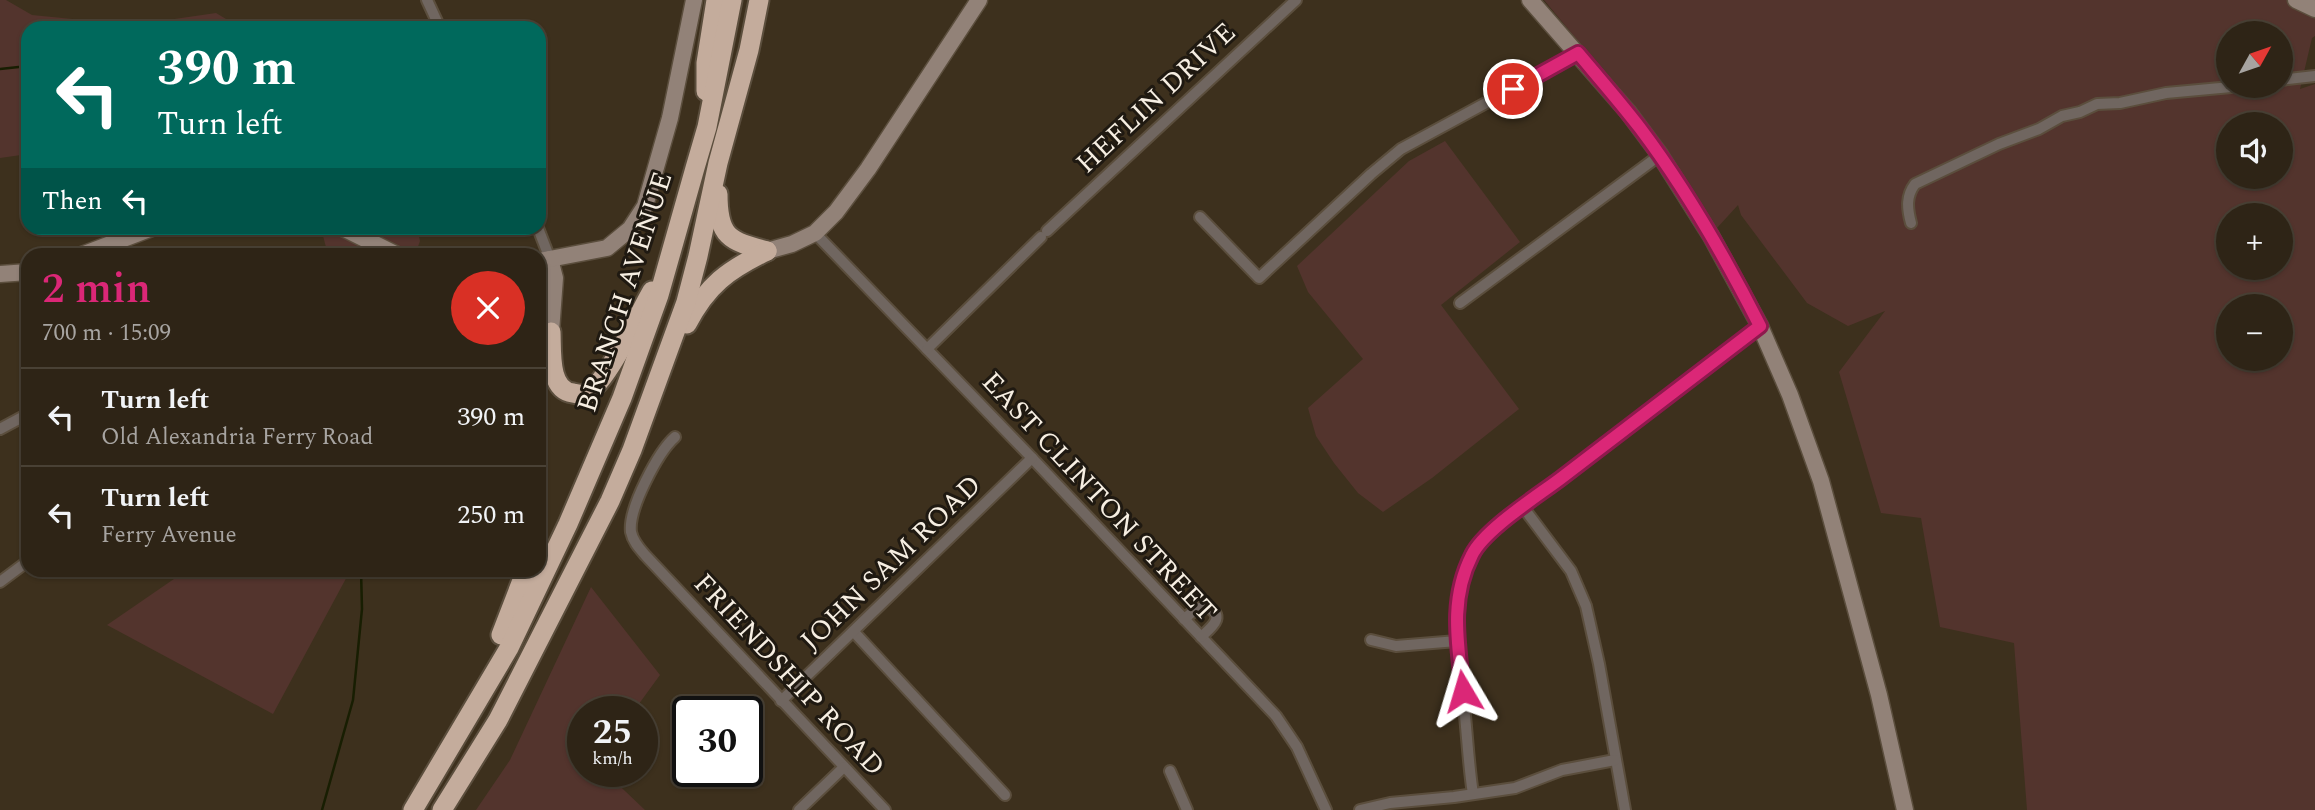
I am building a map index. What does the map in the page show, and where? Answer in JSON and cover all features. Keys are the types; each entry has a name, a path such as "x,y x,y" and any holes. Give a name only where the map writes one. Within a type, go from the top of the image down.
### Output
{"highway":[{"path":"707,127 706,63 716,0"},
{"name":"BRANCH AVENUE","path":"546,570 622,398 645,337 670,260 707,127 732,0"},
{"name":"BRANCH AVENUE","path":"442,810 498,720 610,501 632,450 686,302 760,0"},
{"path":"718,163 721,225 730,239 767,251"},
{"path":"650,401 694,311 714,284 733,268 767,251"},
{"path":"546,330 553,372 560,384 568,393 584,394 595,387 610,367 670,260"},
{"path":"472,711 523,577"},
{"name":"BRANCH AVENUE","path":"413,810 509,648 543,577"}],"street":[{"path":"427,0 437,21"},
{"path":"546,260 607,248 630,229 645,206 670,118 694,0"},
{"path":"767,251 792,244 815,233 836,212 853,191 979,0"},
{"name":"HEFLIN DRIVE","path":"927,349 1044,234 1296,0"},
{"path":"1530,0 1628,112 1660,155 1712,236 1760,326 1790,394 1821,481 1879,695 1905,810"},
{"path":"2296,0 2315,9"},
{"path":"1200,217 1259,278 1388,159 1412,142 1578,53"},
{"path":"2293,79 2315,76"},
{"path":"1911,223 1908,212 1909,193 1915,184 1999,144 2039,129 2062,116 2097,104 2216,88"},
{"path":"1460,303 1660,155"},
{"name":"EAST CLINTON STREET","path":"815,233 1283,724 1304,760 1326,810"},
{"path":"100,248 134,235"},
{"path":"357,235 383,248"},
{"path":"0,274 21,272"},
{"path":"1473,794 1457,641 1457,600 1472,553 1488,535 1523,507 1760,326"},
{"path":"0,429 21,418"},
{"name":"FRIENDSHIP ROAD","path":"675,437 660,455 636,506 631,526 634,541 885,810"},
{"name":"JOHN SAM ROAD","path":"781,701 1032,458"},
{"path":"1523,507 1565,562 1582,594 1599,664 1625,810"},
{"path":"0,582 21,566"},
{"path":"1184,619 1204,606 1214,612 1216,623 1201,637"},
{"path":"854,632 1005,795"},
{"path":"1371,640 1396,646 1457,641"},
{"path":"1360,810 1390,803 1519,787 1562,770 1615,760"},
{"path":"799,810 844,767"},
{"path":"1170,771 1187,810"}],"shaded area":[{"path":"0,0 6,0 32,15 93,21 21,21 21,155 0,158"},
{"path":"1544,0 2315,0 2315,36 2312,38 2300,89 2315,84 2315,810 2027,810 2014,643 1940,627 1921,518 1881,513 1839,372 1885,311 1848,326 1807,303 1741,215 1738,205 1717,228 1646,123"},
{"path":"216,13 229,21 161,21"},
{"path":"1445,141 1520,242 1441,305 1519,409 1432,478 1383,512 1358,493 1316,436 1308,408 1363,359 1308,292 1297,266 1409,161"},
{"path":"323,235 419,235 420,241 418,248 326,248"},
{"path":"177,577 347,577 273,714 107,625"},
{"path":"591,587 660,675 645,696 567,696 567,787 621,787 645,810 476,810 510,760"}],"waterway":[{"path":"0,69 21,67"},
{"path":"322,810 353,700 362,609 361,577"}],"route":[{"path":"1463,691 1456,611 1462,579 1477,546 1523,507 1760,326 1712,236 1678,182 1628,112 1578,53 1513,89"}]}
